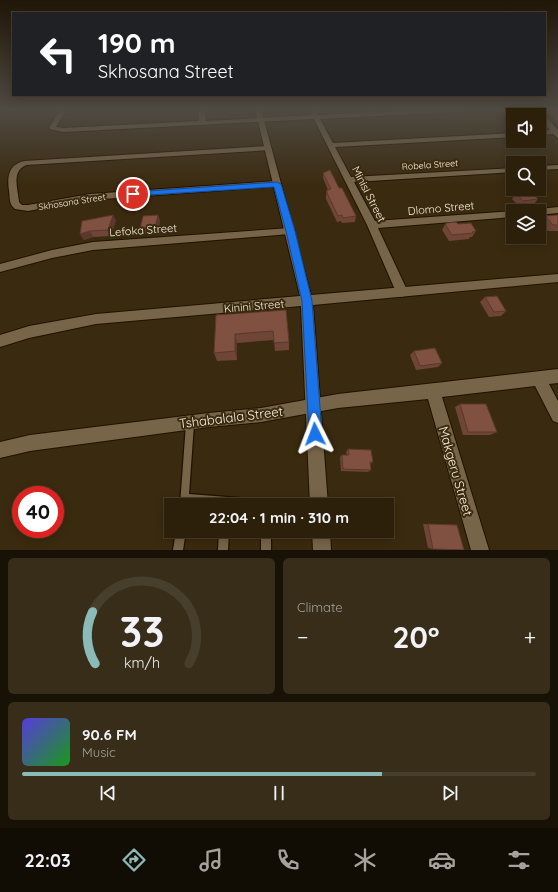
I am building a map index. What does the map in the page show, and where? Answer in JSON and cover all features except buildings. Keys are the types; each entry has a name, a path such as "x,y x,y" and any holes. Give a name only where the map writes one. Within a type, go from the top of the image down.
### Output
{"street":[{"path":"264,135 307,301 319,498"},
{"name":"Minisi Street","path":"326,135 372,225 402,292"},
{"path":"331,145 506,135"},
{"name":"Skhosana Street","path":"268,148 31,161 18,165 14,168 11,178 16,205 20,208 28,208 97,196 277,184"},
{"path":"546,168 558,167"},
{"name":"Robela Street","path":"348,180 506,170"},
{"path":"546,211 558,210"},
{"name":"Dlomo Street","path":"372,225 506,215"},
{"name":"Lefoka Street","path":"0,268 52,254 93,246 290,231"},
{"name":"Kinini Street","path":"0,341 29,332 96,319 558,278"},
{"name":"Tshabalala Street","path":"0,450 30,443 191,422 262,415 338,401 558,376"},
{"path":"538,378 558,416"},
{"name":"Makgeru Street","path":"433,391 480,550"},
{"path":"321,538 322,550"}],"lane":[{"path":"185,498 191,422"},
{"path":"178,550 180,538"},
{"path":"223,550 224,538"},
{"path":"266,538 266,550"}],"route":[{"path":"133,194 277,184 307,301 315,434"}]}
